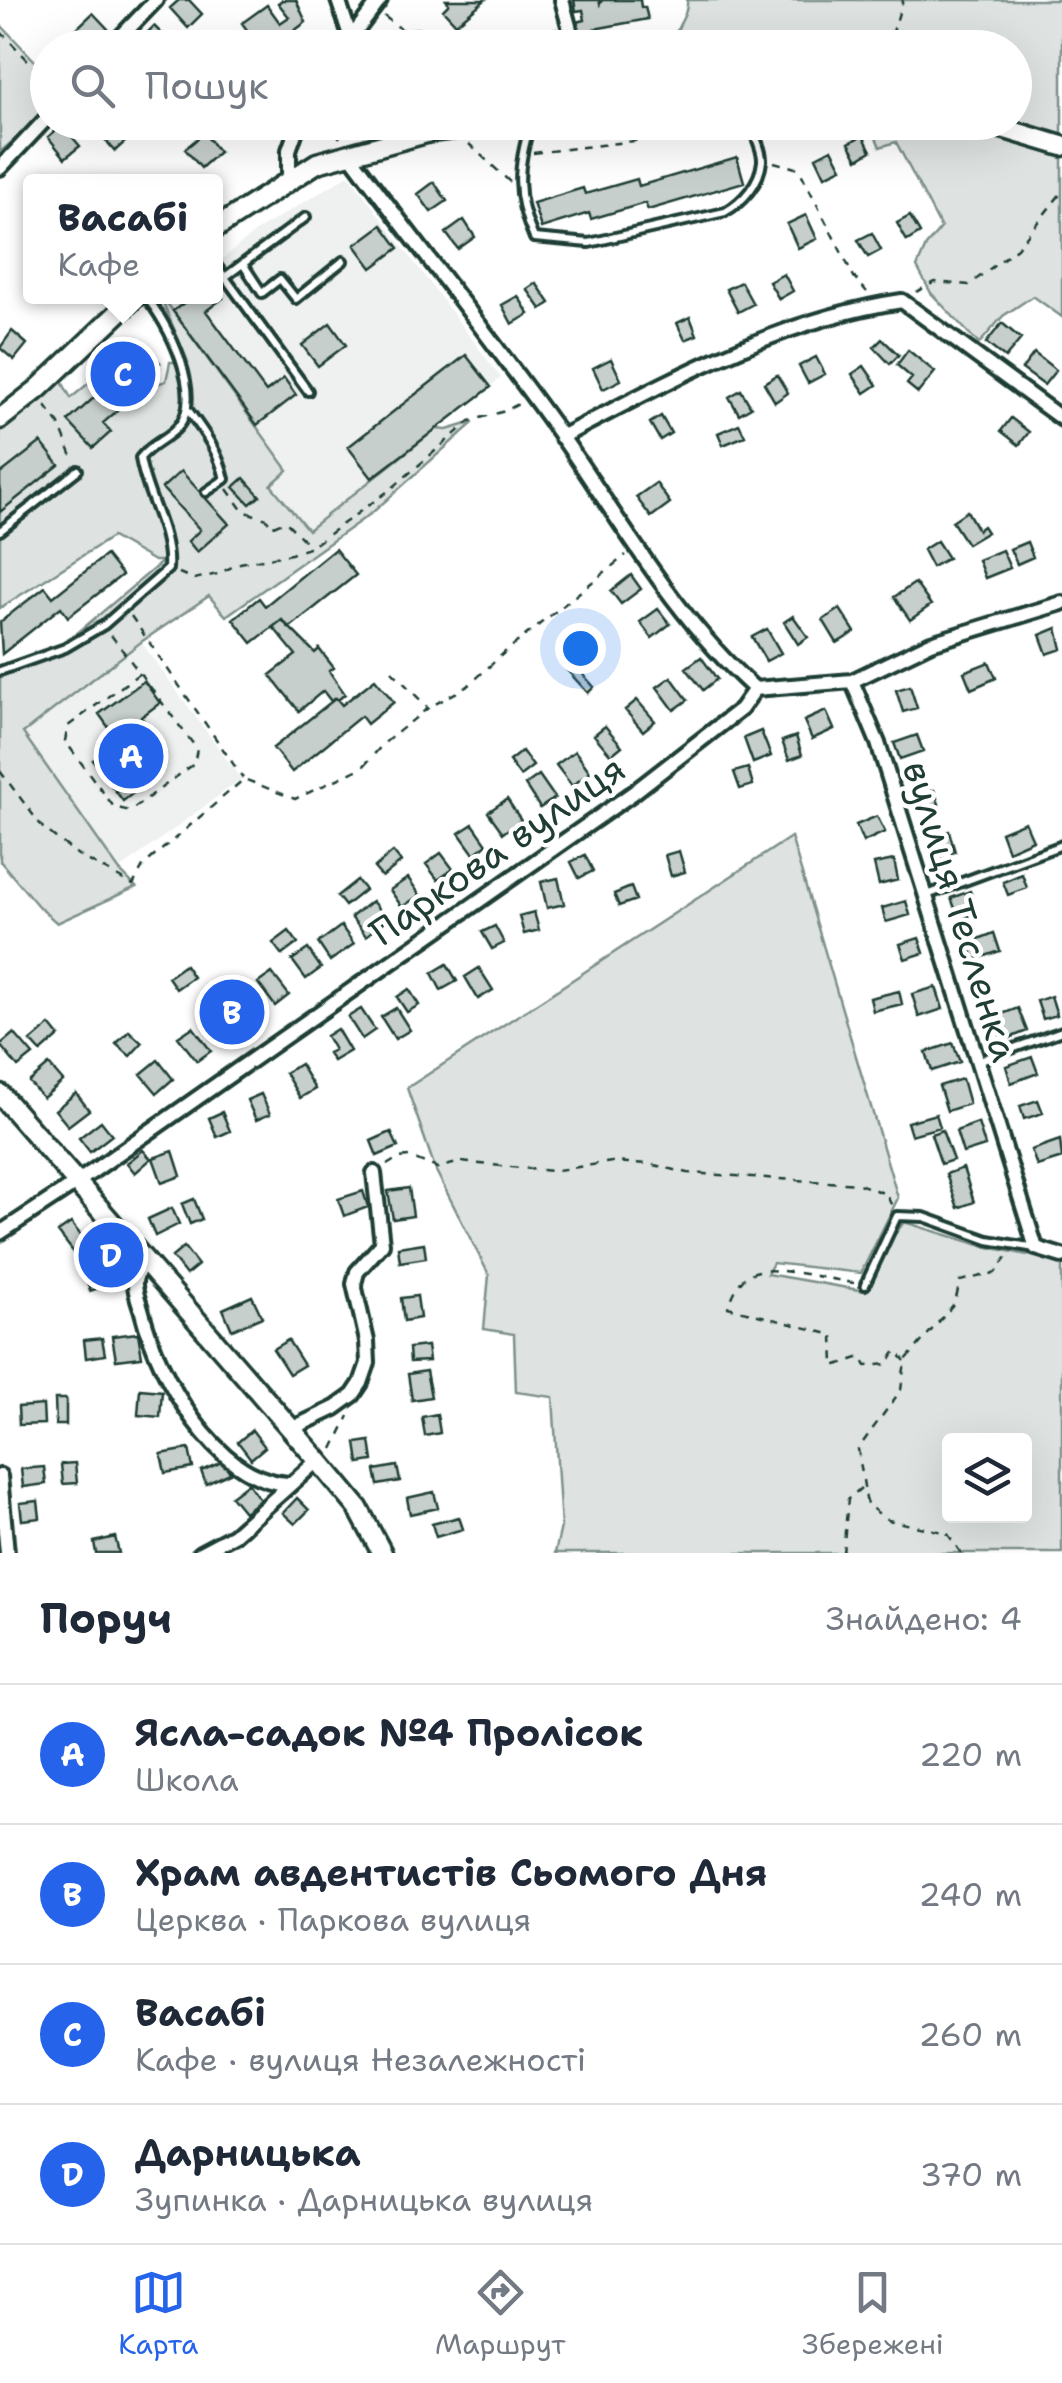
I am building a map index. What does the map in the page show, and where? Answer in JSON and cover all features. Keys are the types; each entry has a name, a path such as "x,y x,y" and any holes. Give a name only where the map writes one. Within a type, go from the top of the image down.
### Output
{"street":[{"path":"127,30 156,0"},
{"path":"338,0 345,30"},
{"path":"562,0 570,30"},
{"path":"357,30 377,4"},
{"path":"0,168 30,136"},
{"path":"1032,137 1062,146"},
{"path":"289,179 293,140"},
{"path":"223,223 317,163 397,140"},
{"path":"348,152 532,396 718,656 755,689 852,681 931,643 1062,603"},
{"path":"561,437 726,355 778,334 878,304 902,301 1062,419"},
{"path":"0,419 38,389 128,304"},
{"name":"вулиця Тесленка","path":"852,681 878,743 1036,1248"},
{"name":"Паркова вулиця","path":"0,1233 633,793 741,709 755,689"},
{"path":"0,1094 358,1508 382,1553"},
{"path":"291,1429 353,1395 368,1363 354,1284 358,1272 382,1244 374,1173"},
{"path":"1036,1248 1062,1256"},
{"path":"143,1261 134,1283 150,1342 177,1396 207,1436 240,1467 272,1484 288,1484"},
{"path":"200,1553 234,1535 288,1484 322,1465"},
{"path":"0,1476 7,1553"}],"lane":[{"path":"526,140 518,182 534,238 589,243 725,212 741,203 763,159 756,140"},
{"path":"306,217 224,277 308,390"},
{"path":"243,264 262,293 280,278 296,299 344,261"},
{"path":"0,672 64,648 104,626 168,569 170,549 142,474 140,458 149,447 178,428 188,410 187,388 166,324 151,304"},
{"path":"188,410 210,441 225,479 206,492"},
{"path":"0,531 78,470"},
{"path":"925,896 1062,845"},
{"path":"976,1062 1062,1031"},
{"path":"866,1285 897,1216 924,1217 988,1240 1036,1248"}],"path":[{"path":"894,30 904,0"},
{"path":"377,4 402,30 435,30"},
{"path":"0,31 30,62"},
{"path":"340,140 348,152"},
{"path":"464,140 492,162 509,182 518,182"},
{"path":"521,155 630,140"},
{"path":"763,159 799,169 854,277 878,304"},
{"path":"902,301 934,282 969,285 1017,248 1062,193"},
{"path":"168,569 194,579 218,574 240,563 311,547 364,511 470,421 505,412 532,396"},
{"path":"46,406 59,424 78,470"},
{"path":"225,479 227,492 243,510 267,519 271,526 285,521 311,547"},
{"path":"125,608 244,780 294,800 363,767 383,744 428,708 468,686 636,546"},
{"path":"104,626 140,673 196,749 194,764 130,811 114,807 65,741 68,726 140,673"},
{"path":"392,672 428,708"},
{"path":"0,771 43,828 78,855 133,885 144,865 244,780"},
{"path":"374,1173 398,1158 410,1157 437,1168 461,1162 551,1170 612,1162 650,1164 688,1174 859,1184 886,1194 897,1216"},
{"path":"961,1553 948,1533 888,1520 867,1505 858,1448 901,1390 905,1361 956,1303 960,1281 995,1272 1016,1245"},
{"path":"866,1285 767,1270 752,1272 740,1282 728,1307 833,1336 834,1366 861,1357 866,1366 888,1364 896,1352 905,1361"},
{"path":"322,1465 352,1410"},
{"path":"842,1553 848,1499 862,1488"}],"shaded area":[{"path":"687,0 1062,0 1062,317 1033,296 1003,316 979,344 931,293 917,267 926,246 941,228 896,142 880,147 877,140 1032,140 1032,30 677,30"},
{"path":"0,24 30,56 30,125 0,152"},
{"path":"349,175 501,378 308,530 271,484 287,469 168,304 223,304 223,258 258,230"},
{"path":"168,304 288,470 271,485 308,530 436,429 474,422 373,512 226,616 209,596 141,642 23,733 119,870 136,887 57,923 0,861 0,677 50,656 163,561 154,561 112,537 0,608 0,428 61,380 71,398 102,372 114,375 130,393 166,381 170,362 188,362 164,305"},
{"path":"141,642 241,779 119,870 23,733"},
{"path":"791,837 898,1198 861,1273 773,1263 767,1274 865,1291 904,1222 983,1246 1062,1262 1062,1553 555,1553 561,1527 553,1397 516,1392 514,1334 484,1329 489,1275 436,1171 407,1088"}],"building":[{"path":"179,0 189,0 202,14 188,28 170,8"},
{"path":"296,0 306,22 295,30 247,30 242,23 267,5 280,23 289,17 278,3"},
{"path":"446,0 485,0 456,24 443,10 449,4"},
{"path":"574,0 599,0 600,4 602,0 640,0 648,19 579,30 577,22 585,20 583,10 576,11"},
{"path":"93,13 108,29 107,30 75,30"},
{"path":"50,140 75,140 80,146 65,158"},
{"path":"106,140 123,140 115,151"},
{"path":"196,140 210,140 219,152 201,168 185,149"},
{"path":"866,140 871,151 858,159 849,143"},
{"path":"832,149 842,168 825,176 816,157"},
{"path":"737,157 744,182 648,210 645,203 591,219 589,213 541,228 533,203 583,188 585,194 637,179 639,186"},
{"path":"434,182 447,201 431,212 418,194"},
{"path":"806,215 817,239 798,248 787,224"},
{"path":"910,216 920,233 907,241 897,223"},
{"path":"464,220 475,237 458,249 446,233"},
{"path":"382,225 399,248 372,268 355,245"},
{"path":"872,233 881,250 868,257 858,240"},
{"path":"784,274 793,291 779,299 769,282"},
{"path":"741,282 753,304 738,312 726,289"},
{"path":"536,283 550,303 541,309 527,289"},
{"path":"518,296 529,314 512,324 502,305"},
{"path":"182,304 215,304 206,311 266,392 284,378 296,395 257,425 173,311"},
{"path":"690,317 697,335 685,340 677,323"},
{"path":"330,323 346,345 318,366 302,345"},
{"path":"1002,323 1021,339 1005,358 986,343"},
{"path":"12,331 27,344 14,360 0,348"},
{"path":"882,339 899,355 890,364 874,347"},
{"path":"145,346 160,363 130,389 115,371"},
{"path":"908,350 935,372 918,393 907,384 912,378 897,365"},
{"path":"1034,353 1056,370 1044,385 1022,369"},
{"path":"466,355 491,387 372,478 348,447"},
{"path":"816,357 825,374 808,383 799,366"},
{"path":"611,359 621,380 603,389 593,368"},
{"path":"864,366 877,385 865,393 852,374"},
{"path":"777,375 788,393 775,402 764,383"},
{"path":"107,386 124,405 103,423 111,432 93,448 68,421"},
{"path":"741,390 751,407 739,414 729,397"},
{"path":"661,416 671,433 660,440 650,423"},
{"path":"1011,418 1029,432 1019,445 1001,431"},
{"path":"739,424 745,436 723,445 718,433"},
{"path":"41,442 59,465 0,512 0,474"},
{"path":"181,471 229,524 197,552 188,541 200,530 162,488"},
{"path":"244,478 260,496 250,504 234,487"},
{"path":"656,483 670,503 651,517 636,497"},
{"path":"967,511 978,530 983,526 987,532 967,544 952,521"},
{"path":"937,541 948,558 932,567 923,550"},
{"path":"1027,542 1033,557 1017,564 1010,549"},
{"path":"335,549 356,575 289,628 282,620 252,643 233,619 259,598 265,606"},
{"path":"1002,550 1010,568 985,578 978,560"},
{"path":"106,555 122,575 68,617 61,607 2,654 0,622 45,587 53,597"},
{"path":"631,575 641,589 621,604 611,591"},
{"path":"915,583 931,605 910,620 894,597"},
{"path":"658,609 670,624 652,638 640,622"},
{"path":"840,609 855,632 837,643 823,620"},
{"path":"793,616 808,637 798,644 784,622"},
{"path":"282,620 315,653 319,649 334,668 329,671 345,694 338,700 331,701 323,691 299,711 270,675 296,655 273,627"},
{"path":"1057,628 1062,649 1047,654 1040,635"},
{"path":"767,629 781,653 766,661 752,637"},
{"path":"701,657 717,679 703,690 686,668"},
{"path":"989,662 996,678 971,689 964,672"},
{"path":"574,664 594,687 588,693 567,670"},
{"path":"671,677 688,700 674,710 657,687"},
{"path":"375,679 394,702 367,724 361,716 292,772 273,748 336,698 342,705"},
{"path":"144,681 160,703 141,717 160,743 131,765 145,784 123,801 93,760 113,746 109,739 114,735 99,714"},
{"path":"910,686 917,708 903,712 896,690"},
{"path":"637,700 655,721 643,731 625,710"},
{"path":"826,711 834,729 812,739 804,721"},
{"path":"605,726 622,746 611,755 594,735"},
{"path":"761,731 771,756 753,763 744,738"},
{"path":"917,735 923,751 900,759 894,743"},
{"path":"796,736 802,755 789,760 782,741"},
{"path":"522,751 533,766 520,776 509,761"},
{"path":"575,751 590,772 572,786 556,765"},
{"path":"748,768 753,785 740,789 734,772"},
{"path":"539,775 555,798 540,808 525,785"},
{"path":"934,790 939,804 919,812 913,797"},
{"path":"507,799 521,820 503,833 488,812"},
{"path":"877,816 885,832 863,842 856,825"},
{"path":"1025,822 1033,840 1008,851 1001,832"},
{"path":"473,824 487,844 474,854 459,833"},
{"path":"949,831 955,852 939,857 933,836"},
{"path":"679,851 685,872 671,876 665,855"},
{"path":"393,852 401,862 382,877 374,868"},
{"path":"441,853 453,869 438,880 426,864"},
{"path":"585,855 593,871 579,878 571,862"},
{"path":"894,860 898,880 879,885 874,864"},
{"path":"1022,874 1027,888 1008,895 1003,882"},
{"path":"408,878 420,895 402,907 390,890"},
{"path":"558,878 564,904 547,908 541,882"},
{"path":"357,880 365,890 345,906 337,896"},
{"path":"631,887 636,900 619,906 614,894"},
{"path":"970,891 978,913 959,919 951,898"},
{"path":"372,901 387,919 366,936 351,917"},
{"path":"906,901 910,915 886,922 882,908"},
{"path":"534,912 539,930 524,934 519,916"},
{"path":"341,926 354,944 330,961 318,943"},
{"path":"495,926 504,943 492,949 482,932"},
{"path":"289,931 298,943 282,955 273,943"},
{"path":"994,933 1000,951 974,960 968,943"},
{"path":"919,938 924,953 905,959 900,944"},
{"path":"308,949 321,968 306,979 292,960"},
{"path":"447,964 457,981 441,990 432,973"},
{"path":"185,965 193,977 176,989 168,977"},
{"path":"479,968 493,990 478,999 465,977"},
{"path":"272,973 289,995 275,1006 258,983"},
{"path":"936,987 943,1009 919,1017 912,994"},
{"path":"409,989 419,1005 407,1012 397,997"},
{"path":"899,991 902,1004 873,1011 870,998"},
{"path":"233,993 251,1017 231,1032 213,1008"},
{"path":"1051,996 1057,1015 1043,1019 1037,1001"},
{"path":"396,1008 410,1030 395,1039 381,1017"},
{"path":"1018,1008 1027,1031 1002,1041 994,1017"},
{"path":"361,1009 375,1030 362,1039 348,1017"},
{"path":"50,1025 59,1036 41,1052 31,1041"},
{"path":"193,1027 211,1051 197,1061 178,1037"},
{"path":"337,1029 350,1051 333,1061 328,1053 334,1050 326,1036"},
{"path":"129,1031 142,1043 130,1056 116,1044"},
{"path":"14,1033 33,1055 18,1067 0,1045"},
{"path":"953,1043 960,1062 932,1071 926,1052"},
{"path":"1032,1057 1038,1073 1011,1083 1006,1066"},
{"path":"158,1060 173,1079 157,1093 141,1074"},
{"path":"300,1064 315,1089 300,1098 285,1073"},
{"path":"49,1065 63,1081 43,1098 29,1082"},
{"path":"962,1079 969,1104 947,1111 939,1086"},
{"path":"76,1093 89,1110 68,1126 55,1110"},
{"path":"261,1094 270,1114 256,1120 247,1100"},
{"path":"1038,1100 1043,1113 1024,1119 1020,1106"},
{"path":"222,1112 230,1131 217,1137 209,1118"},
{"path":"936,1114 940,1127 911,1135 907,1122"},
{"path":"101,1121 112,1135 90,1152 79,1138"},
{"path":"978,1123 985,1146 963,1153 956,1131"},
{"path":"942,1130 953,1160 941,1164 931,1134"},
{"path":"391,1132 398,1147 377,1156 371,1141"},
{"path":"1060,1140 1062,1158 1037,1166 1031,1150"},
{"path":"143,1150 151,1159 135,1173 127,1163"},
{"path":"173,1151 181,1176 162,1183 153,1158"},
{"path":"963,1168 974,1202 958,1208 946,1174"},
{"path":"409,1188 413,1216 393,1219 388,1191"},
{"path":"363,1191 368,1207 344,1216 338,1199"},
{"path":"194,1199 202,1219 190,1224 182,1204"},
{"path":"172,1208 179,1224 155,1236 148,1219"},
{"path":"71,1223 88,1244 75,1254 58,1232"},
{"path":"424,1243 426,1258 400,1262 398,1247"},
{"path":"184,1247 198,1265 186,1275 172,1257"},
{"path":"108,1267 113,1283 90,1291 85,1274"},
{"path":"252,1296 262,1317 232,1330 223,1309"},
{"path":"417,1296 420,1318 404,1321 401,1298"},
{"path":"138,1333 142,1357 116,1360 112,1336"},
{"path":"102,1338 105,1355 86,1358 84,1340"},
{"path":"288,1340 304,1365 289,1374 273,1349"},
{"path":"427,1346 429,1361 410,1362 409,1348"},
{"path":"426,1371 431,1397 412,1400 408,1374"},
{"path":"140,1389 162,1391 160,1417 138,1415"},
{"path":"55,1399 66,1399 66,1425 56,1425"},
{"path":"43,1405 44,1424 19,1425 18,1407"},
{"path":"437,1414 440,1433 425,1436 422,1417"},
{"path":"252,1430 265,1447 251,1459 238,1442"},
{"path":"370,1441 373,1461 359,1463 356,1443"},
{"path":"189,1449 193,1468 165,1473 161,1454"},
{"path":"224,1461 230,1473 206,1484 201,1471"},
{"path":"75,1463 77,1483 63,1484 61,1464"},
{"path":"397,1466 400,1481 378,1485 375,1470"},
{"path":"44,1467 46,1484 23,1487 21,1469"},
{"path":"248,1483 260,1500 244,1512 231,1496"},
{"path":"434,1492 438,1508 410,1514 407,1498"},
{"path":"297,1498 309,1510 295,1524 283,1513"},
{"path":"38,1501 40,1518 22,1520 20,1503"},
{"path":"459,1517 463,1529 436,1537 432,1524"},
{"path":"115,1537 119,1553 96,1553 94,1542"}],"place":[{"name":"Васабі","path":"123,374"},
{"name":"Ясла-садок №4 Пролісок","path":"131,756"},
{"name":"Храм авдентистів Сьомого Дня","path":"232,1012"},
{"name":"Дарницька","path":"111,1255"}]}
